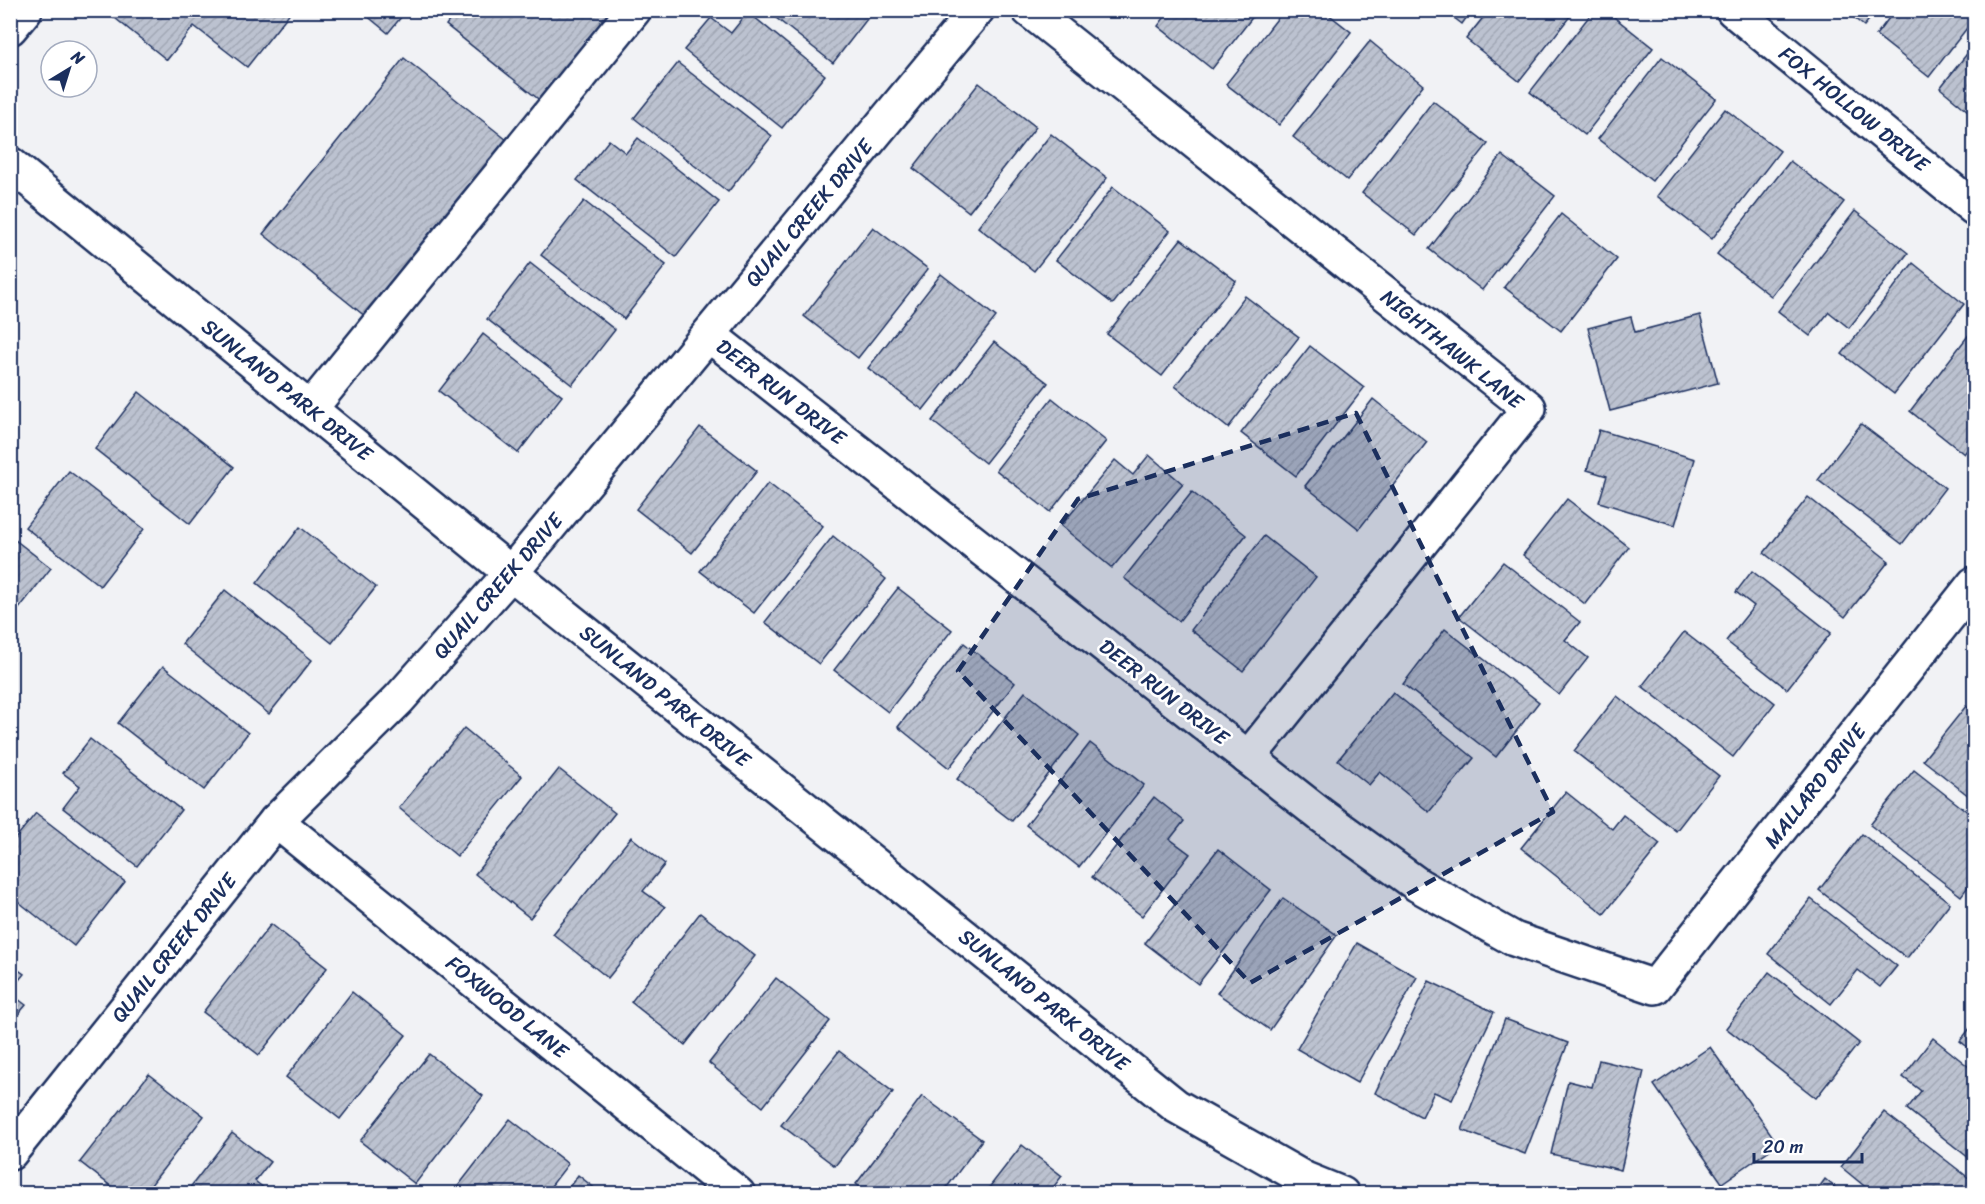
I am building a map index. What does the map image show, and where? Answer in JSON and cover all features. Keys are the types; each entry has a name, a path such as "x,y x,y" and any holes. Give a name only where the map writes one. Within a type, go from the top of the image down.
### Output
{"street":[{"path":"10,28 25,10"},
{"path":"310,409 634,10"},
{"name":"QUAIL CREEK DRIVE","path":"10,1153 276,821 399,699 511,573 977,10"},
{"name":"NIGHTHAWK LANE","path":"1029,10 1529,408 1248,758"},
{"name":"FOX HOLLOW DRIVE","path":"1733,10 1974,208"},
{"name":"SUNLAND PARK DRIVE","path":"10,164 511,573 1176,1106 1305,1179 1342,1194"},
{"name":"DEER RUN DRIVE","path":"709,335 1321,815 1419,885 1514,939 1655,987"},
{"name":"MALLARD DRIVE","path":"1655,987 1974,584"},
{"name":"FOXWOOD LANE","path":"276,821 738,1194"}],"highlighted area":[{"path":"1356,413 1553,812 1250,983 958,671 1078,499"}],"building":[{"path":"105,10 292,10 247,67 194,26 167,60"},
{"path":"360,10 407,10 388,33"},
{"path":"457,10 616,10 542,102 446,25"},
{"path":"766,10 874,10 833,63"},
{"path":"1170,10 1258,10 1212,69 1158,26"},
{"path":"1284,10 1323,10 1351,32 1279,125 1226,84"},
{"path":"1444,10 1472,10 1462,24"},
{"path":"1489,10 1575,10 1519,81 1466,39"},
{"path":"1594,10 1605,10 1653,48 1585,135 1530,92"},
{"path":"1844,10 1877,10 1864,26"},
{"path":"1895,10 1974,10 1974,19 1929,77 1876,35"},
{"path":"748,12 825,75 782,128 684,50 711,18 731,33"},
{"path":"1370,41 1423,85 1347,180 1293,137"},
{"path":"1974,45 1974,116 1940,88"},
{"path":"1662,57 1716,99 1652,181 1598,139"},
{"path":"404,58 507,140 366,317 263,234"},
{"path":"678,63 772,136 728,192 634,118"},
{"path":"979,83 1036,127 969,212 913,168"},
{"path":"1433,101 1488,144 1416,235 1362,193"},
{"path":"1725,109 1780,151 1712,239 1657,196"},
{"path":"1051,134 1107,178 1034,271 978,227"},
{"path":"638,138 719,202 676,257 577,180 609,140 626,153"},
{"path":"1502,155 1555,196 1482,290 1429,249"},
{"path":"1790,161 1844,202 1771,296 1717,254"},
{"path":"1113,187 1170,231 1113,304 1056,260"},
{"path":"584,201 666,265 624,319 541,255"},
{"path":"1855,211 1908,253 1849,328 1829,312 1810,336 1778,311"},
{"path":"1561,214 1617,259 1561,331 1504,287"},
{"path":"873,227 928,269 858,358 804,316"},
{"path":"1181,239 1236,281 1162,376 1107,334"},
{"path":"530,263 615,330 572,385 487,319"},
{"path":"1913,263 1964,304 1894,394 1842,354"},
{"path":"941,274 996,317 923,410 868,368"},
{"path":"1245,296 1299,337 1228,428 1175,386"},
{"path":"1700,315 1718,383 1610,411 1588,328 1631,317 1635,332"},
{"path":"1974,328 1974,441 1964,454 1910,411"},
{"path":"483,334 562,396 518,453 439,391"},
{"path":"994,342 1048,383 985,463 932,421"},
{"path":"1310,346 1364,388 1296,476 1241,433"},
{"path":"139,392 234,467 190,524 95,449"},
{"path":"1052,398 1106,441 1050,512 996,470"},
{"path":"1373,399 1427,442 1359,529 1305,486"},
{"path":"1861,424 1945,488 1902,544 1818,480"},
{"path":"700,427 757,471 692,553 636,509"},
{"path":"1599,430 1695,459 1675,525 1599,502 1607,476 1587,470"},
{"path":"1149,455 1183,484 1112,568 1061,526 1115,460 1133,475"},
{"path":"69,471 144,529 100,586 25,527"},
{"path":"768,483 823,526 754,613 700,571"},
{"path":"1192,492 1246,535 1179,621 1124,578"},
{"path":"1808,497 1889,561 1845,617 1764,553"},
{"path":"1567,499 1629,547 1585,604 1523,555"},
{"path":"300,527 376,587 332,643 257,583"},
{"path":"10,536 51,568 10,620"},
{"path":"833,536 886,579 819,664 765,622"},
{"path":"1264,536 1316,577 1243,671 1191,630"},
{"path":"1503,562 1580,622 1565,640 1588,658 1559,695 1459,617"},
{"path":"1752,571 1831,633 1787,689 1726,641 1754,606 1736,592"},
{"path":"898,588 952,630 888,712 834,670"},
{"path":"225,590 312,660 269,714 182,644"},
{"path":"1445,629 1539,702 1496,757 1403,684"},
{"path":"1684,632 1775,703 1733,757 1642,686"},
{"path":"964,643 1015,683 949,768 898,727"},
{"path":"163,666 248,733 204,790 118,723"},
{"path":"1025,692 1079,735 1012,821 957,779"},
{"path":"1393,692 1474,758 1429,812 1380,772 1369,785 1338,760"},
{"path":"1617,696 1719,776 1676,831 1574,751"},
{"path":"1966,706 1974,713 1974,800 1923,760"},
{"path":"464,728 522,776 457,856 399,808"},
{"path":"90,739 181,810 137,866 63,808 80,786 63,773"},
{"path":"1090,743 1144,785 1079,867 1026,825"},
{"path":"559,769 615,813 530,918 475,874"},
{"path":"1914,770 1974,817 1974,879 1961,896 1870,825"},
{"path":"1566,792 1612,829 1623,815 1660,844 1604,914 1521,848"},
{"path":"1154,797 1184,821 1170,839 1190,854 1142,916 1092,877"},
{"path":"36,813 125,882 74,946 10,895 10,845"},
{"path":"1862,834 1950,903 1907,958 1819,890"},
{"path":"631,837 665,864 643,891 665,907 608,978 553,934"},
{"path":"1218,849 1271,890 1198,984 1145,943"},
{"path":"1283,898 1337,935 1270,1030 1217,993"},
{"path":"1811,899 1897,966 1880,987 1858,970 1831,1004 1768,954"},
{"path":"700,913 755,956 685,1045 631,1002"},
{"path":"271,924 327,968 259,1055 203,1012"},
{"path":"1357,943 1417,977 1357,1083 1297,1049"},
{"path":"10,964 24,974 10,991"},
{"path":"1769,972 1859,1043 1816,1098 1726,1028"},
{"path":"776,978 830,1021 763,1107 709,1063"},
{"path":"1429,981 1494,1012 1452,1100 1434,1092 1422,1117 1375,1093"},
{"path":"352,992 406,1035 340,1119 286,1077"},
{"path":"10,993 26,1005 10,1024"},
{"path":"1505,1019 1568,1043 1525,1154 1462,1130"},
{"path":"1974,1023 1974,1052 1960,1041"},
{"path":"1933,1038 1974,1071 1974,1162 1907,1109 1921,1091 1903,1077"},
{"path":"1710,1047 1778,1144 1722,1183 1654,1085"},
{"path":"839,1051 893,1092 835,1166 781,1125"},
{"path":"429,1054 483,1096 415,1184 360,1141"},
{"path":"1599,1060 1644,1071 1621,1170 1551,1154 1568,1081 1592,1087"},
{"path":"149,1074 204,1116 144,1194 121,1194 80,1162"},
{"path":"922,1096 982,1140 942,1194 868,1194 856,1184"},
{"path":"1884,1112 1974,1182 1969,1194 1874,1194 1841,1167"},
{"path":"510,1119 568,1164 545,1194 452,1194"},
{"path":"232,1133 270,1162 255,1181 271,1194 185,1194"},
{"path":"1022,1145 1062,1176 1048,1194 984,1194"},
{"path":"578,1175 602,1194 564,1194"},
{"path":"1825,1179 1843,1194 1814,1194"}]}
